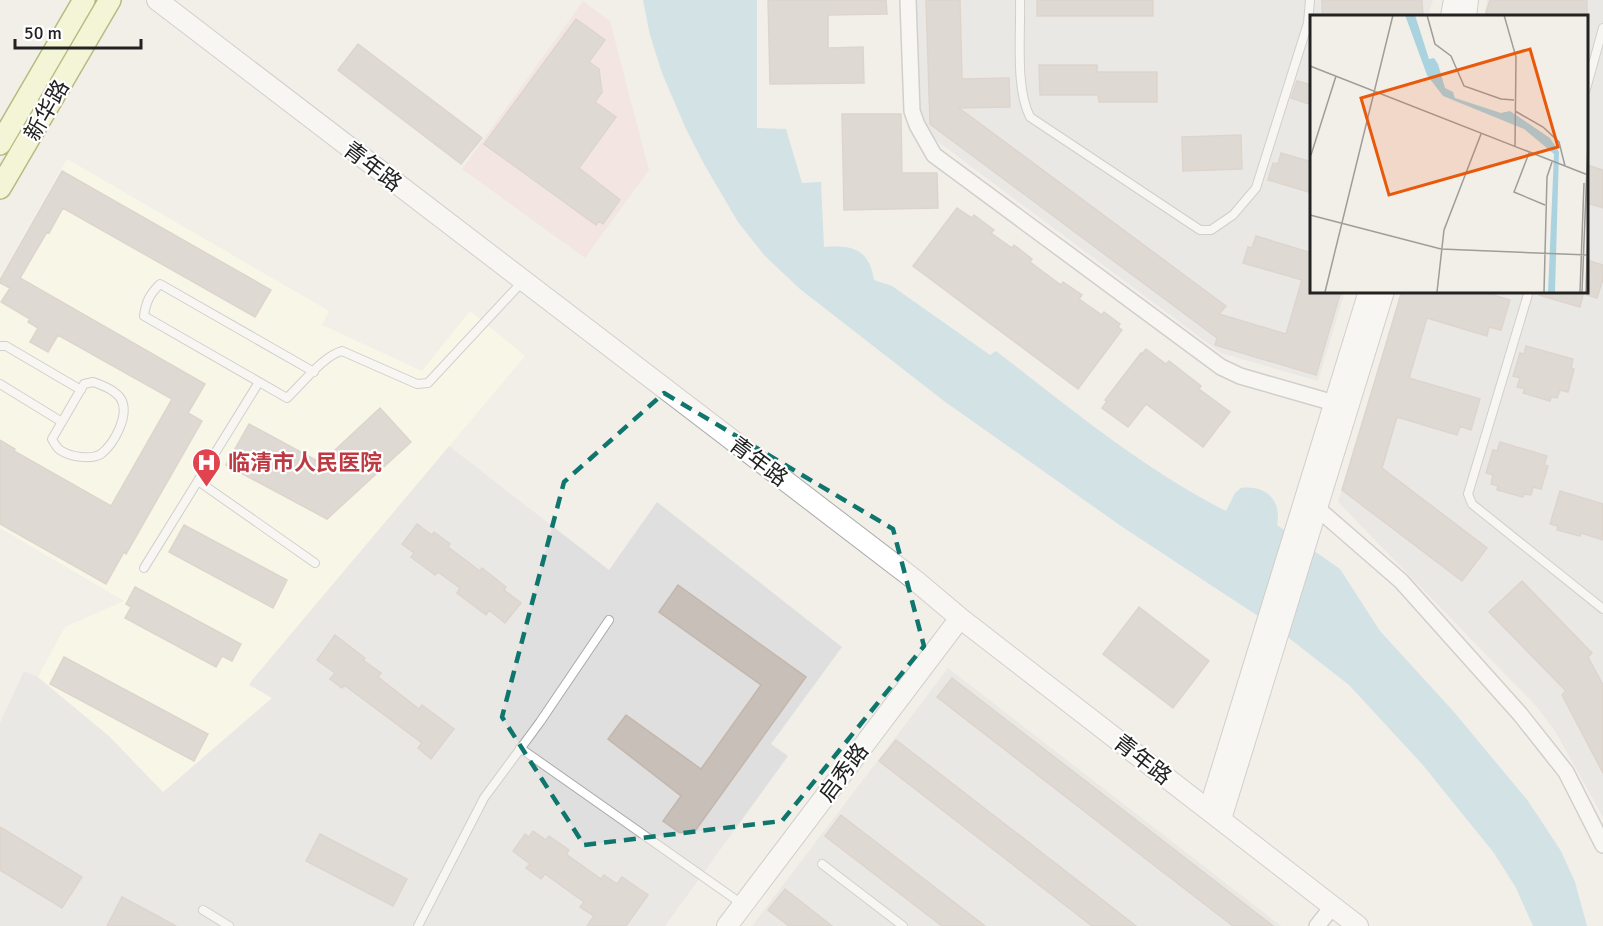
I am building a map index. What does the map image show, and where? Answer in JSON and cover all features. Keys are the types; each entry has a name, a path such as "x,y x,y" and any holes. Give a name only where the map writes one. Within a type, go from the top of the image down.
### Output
{"main road":[{"name":"新华路","path":"0,144 84,0"},
{"name":"新华路","path":"0,188 110,0"}],"street":[{"name":"青年路","path":"157,0 915,580 960,618 1358,926"},
{"path":"908,0 912,111 934,155 1221,368 1240,376 1334,403"},
{"path":"1451,15 1454,0"},
{"path":"1466,15 1468,0"},
{"path":"1309,518 1334,403 1369,292"},
{"path":"1215,814 1268,641 1384,292"},
{"path":"1309,518 1401,581 1520,714 1566,772 1603,845"},
{"name":"启秀路","path":"727,926 960,618"},
{"path":"1317,926 1333,906"}],"lane":[{"path":"1020,0 1021,82 1024,107 1029,117 1200,230 1211,230 1233,215 1256,188 1308,23 1310,0"},
{"path":"1588,85 1603,28"},
{"path":"314,372 160,284 150,295 146,304 144,316 287,398 314,372 332,354 342,351 417,384 428,383 523,280"},
{"path":"1529,292 1468,494 1472,504 1603,609"},
{"path":"0,346 6,346 81,390"},
{"path":"93,382 121,399 124,410 118,431 100,454 89,457 76,456 64,453 58,448 52,439 62,422 84,384 93,382"},
{"path":"144,568 259,382"},
{"path":"0,384 62,422"},
{"path":"198,481 315,563"},
{"path":"418,926 484,798 540,722 609,620"},
{"path":"520,748 743,905"},
{"path":"822,864 903,926"},
{"path":"203,910 229,926"}],"highlighted area":[{"path":"664,393 893,529 924,646 782,821 584,845 502,717 564,482"}],"shaded area":[{"path":"917,0 1433,0 1428,15 1310,15 1310,292 1345,292 1318,381 1221,353 929,135 921,117"},
{"path":"1487,0 1603,0 1603,817 1555,731 1536,706 1338,502 1401,292 1588,292 1588,15 1484,15"},
{"path":"583,1 610,21 649,170 585,258 462,169"},
{"name":"临清市人民医院","path":"67,159 329,311 322,325 422,371 470,311 525,356 252,680 249,685 272,698 163,792 109,736 38,677 65,627 124,601 0,528 0,277"},
{"path":"449,446 609,570 657,502 842,647 771,744 788,756 665,926 0,926 0,723 24,671 38,677 109,736 163,792 271,698 249,685 252,680"},
{"path":"948,668 1281,926 752,926"}],"water":[{"path":"643,0 757,0 757,128 786,129 802,183 821,182 824,247 843,247 858,251 868,261 874,280 892,286 990,355 996,351 1108,437 1195,494 1226,511 1235,493 1241,488 1258,489 1270,496 1277,508 1277,525 1340,569 1380,631 1454,712 1528,801 1561,851 1575,882 1587,926 1533,926 1516,888 1494,853 1422,764 1349,685 1276,628 1121,526 944,401 800,289 764,255 738,222 686,129 662,73 650,35"}],"building":[{"path":"768,0 886,0 887,14 828,15 828,48 863,47 864,83 770,84"},
{"path":"926,0 960,0 962,79 1009,78 1010,107 959,108 1226,306 1219,314 1286,334 1302,280 1243,263 1248,247 1252,248 1256,236 1310,252 1310,292 1341,292 1316,375 1215,345 1217,338 930,124"},
{"path":"1037,0 1153,0 1153,16 1037,16"},
{"path":"1322,0 1422,0 1423,15 1322,15"},
{"path":"1490,0 1587,0 1587,15 1485,15"},
{"path":"576,19 605,40 589,62 599,69 602,92 595,102 616,117 579,168 620,200 603,224 599,221 596,225 484,144"},
{"path":"358,44 482,138 461,164 338,70"},
{"path":"1039,65 1097,65 1097,72 1157,72 1157,102 1099,102 1098,95 1040,95"},
{"path":"1297,81 1310,84 1310,104 1291,98"},
{"path":"842,114 901,114 902,173 937,173 938,208 844,210"},
{"path":"1241,135 1242,169 1183,171 1182,137"},
{"path":"1281,153 1310,161 1310,192 1268,180 1273,163 1278,164"},
{"path":"1588,165 1603,170 1603,208 1588,203"},
{"path":"62,171 271,290 255,317 63,208 20,278 205,384 188,413 202,421 126,554 124,552 106,584 0,524 0,440 15,449 14,451 111,506 172,399 58,335 48,352 30,342 38,328 28,322 30,319 1,302 10,288 0,283 0,280"},
{"path":"957,208 972,218 974,215 994,230 991,233 1012,248 1014,245 1032,259 1030,262 1061,285 1063,282 1082,295 1079,299 1102,315 1104,312 1120,324 1118,327 1122,330 1078,389 913,266"},
{"path":"1588,260 1603,265 1603,279 1597,298 1587,295"},
{"path":"1402,292 1483,292 1510,300 1501,330 1489,327 1487,336 1427,318 1409,378 1480,399 1471,430 1460,426 1457,435 1397,417 1382,468 1487,548 1462,581 1342,490"},
{"path":"1540,292 1584,292 1580,307 1539,295"},
{"path":"1526,346 1573,359 1571,368 1574,369 1568,392 1560,390 1557,398 1551,397 1550,401 1523,393 1525,389 1517,387 1520,378 1513,376 1520,353 1524,354"},
{"path":"1146,349 1166,364 1169,361 1201,386 1199,389 1230,412 1203,447 1146,404 1128,427 1102,408 1107,401 1105,400"},
{"path":"380,408 411,442 327,519 226,465 249,424 321,463"},
{"path":"1500,442 1547,456 1544,465 1548,466 1541,489 1533,487 1531,495 1524,494 1523,497 1497,490 1498,486 1491,484 1493,475 1486,473 1493,450 1497,451"},
{"path":"1560,491 1603,504 1603,540 1581,533 1580,536 1557,530 1558,526 1550,524"},
{"path":"417,524 432,535 434,532 450,544 448,547 480,571 482,568 506,587 504,590 521,603 505,623 489,610 486,615 457,593 460,588 438,572 435,575 411,557 414,553 402,544"},
{"path":"184,525 287,580 273,608 169,552"},
{"path":"1522,581 1592,653 1588,657 1603,685 1603,773 1562,695 1566,691 1489,612"},
{"path":"678,585 806,677 695,831 680,833 663,821 681,796 608,739 626,715 701,769 761,685 659,612"},
{"path":"135,587 241,644 232,661 222,656 216,667 125,618 131,607 126,604"},
{"path":"1139,607 1209,661 1173,708 1103,654"},
{"path":"335,635 381,673 378,677 419,709 422,705 454,729 431,759 418,748 422,743 344,685 342,688 330,679 335,673 317,660"},
{"path":"64,657 208,734 194,761 50,684"},
{"path":"952,678 1273,926 1233,926 1155,866 937,697"},
{"path":"896,740 1136,926 1092,926 879,761"},
{"path":"841,815 985,926 942,926 825,836"},
{"path":"0,827 82,877 62,908 0,870"},
{"path":"533,831 546,840 549,836 569,850 566,854 601,879 604,875 617,884 622,877 648,895 626,926 587,926 594,916 580,907 584,902 545,874 541,879 526,868 530,864 513,851 525,834 529,837"},
{"path":"320,834 407,879 393,906 306,861"},
{"path":"785,889 832,926 789,926 768,910"},
{"path":"122,897 176,926 107,926"}],"place":[{"name":"临清市人民医院","path":"207,488"}]}
